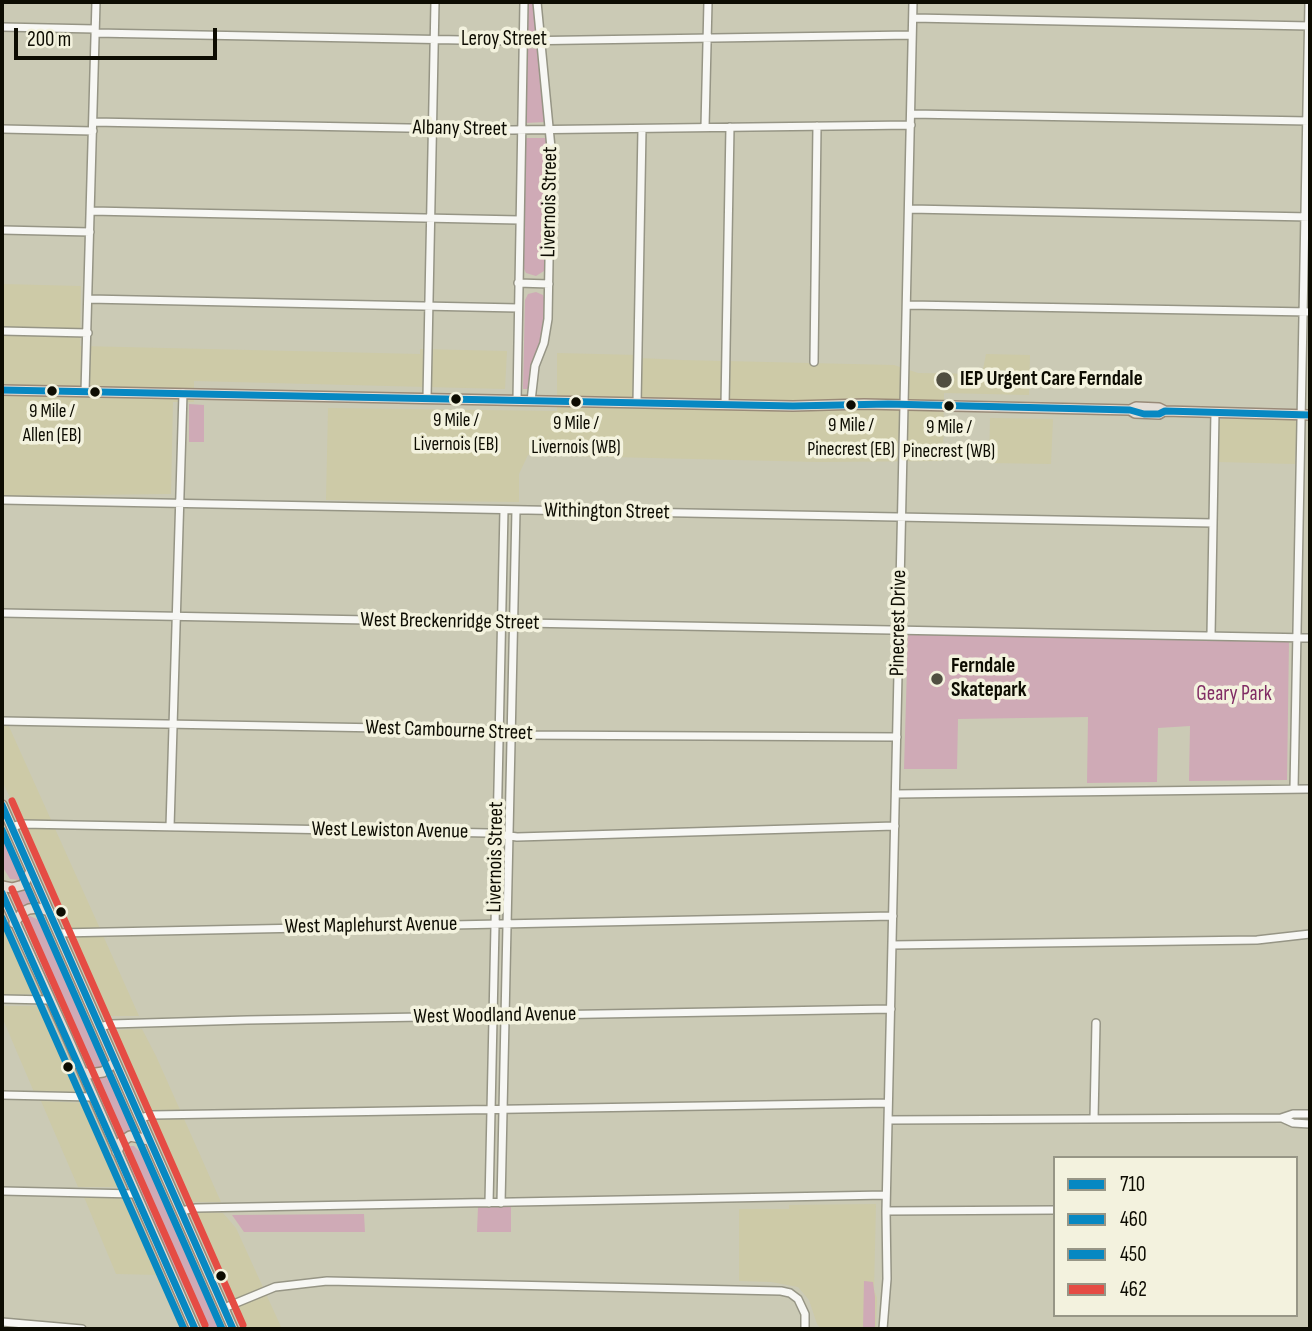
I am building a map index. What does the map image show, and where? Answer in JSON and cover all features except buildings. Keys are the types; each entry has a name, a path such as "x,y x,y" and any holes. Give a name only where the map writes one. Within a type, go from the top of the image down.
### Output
{"main road":[{"path":"2,390 725,405 904,405 1130,410 1136,407 1159,408 1165,411 1306,414"},
{"path":"2,805 233,1329"},
{"path":"2,886 12,888 23,885 31,872"},
{"path":"2,893 4,904 83,1072 195,1329"},
{"path":"15,923 23,912 29,909 49,911"},
{"path":"83,1072 103,1072 116,1062"},
{"path":"117,1152 121,1142 130,1136 149,1140"}],"street":[{"path":"85,392 96,2"},
{"path":"427,398 435,2"},
{"name":"Livernois Street","path":"517,401 524,2"},
{"name":"Livernois Street","path":"531,401 535,366 547,332 549,284 551,130 537,2"},
{"path":"705,127 708,2"},
{"name":"Pinecrest Drive","path":"883,1329 887,1279 886,1195 913,2"},
{"path":"1294,789 1306,414 1309,2"},
{"path":"913,18 1310,26"},
{"name":"Leroy Street","path":"2,27 523,41 912,35"},
{"path":"911,114 1308,121"},
{"name":"Albany Street","path":"2,129 93,126 521,131 911,125"},
{"path":"814,362 817,126"},
{"path":"725,405 730,127"},
{"path":"637,403 642,129"},
{"path":"909,209 1308,216"},
{"path":"90,211 519,220"},
{"path":"2,230 90,232"},
{"path":"518,284 549,284"},
{"path":"88,299 518,308"},
{"path":"908,305 1307,312"},
{"path":"2,331 88,333"},
{"path":"170,827 183,393"},
{"path":"1211,635 1215,412"},
{"name":"Withington Street","path":"2,500 1213,523"},
{"name":"Livernois Street","path":"489,1203 504,510"},
{"name":"Livernois Street","path":"501,1203 516,510"},
{"name":"West Breckenridge Street","path":"2,612 1310,638"},
{"name":"West Cambourne Street","path":"2,720 511,733 897,737"},
{"path":"896,794 1310,789"},
{"name":"West Lewiston Avenue","path":"12,827 22,824 508,836 895,826"},
{"name":"West Maplehurst Avenue","path":"59,933 893,916"},
{"path":"892,945 1257,940 1310,934"},
{"path":"2,999 49,1000"},
{"name":"West Woodland Avenue","path":"100,1027 143,1023 891,1009"},
{"path":"1094,1119 1096,1023"},
{"path":"2,1095 92,1097"},
{"path":"140,1118 152,1115 888,1102"},
{"path":"888,1120 1281,1118 1293,1114 1310,1114"},
{"path":"1281,1118 1293,1123 1310,1124"},
{"path":"2,1191 135,1194"},
{"path":"181,1211 196,1208 886,1195"},
{"path":"886,1211 1053,1210"},
{"path":"224,1308 275,1287 327,1281 781,1291 798,1299 805,1314 805,1329"},
{"path":"2,1322 82,1329"}],"shaded area":[{"path":"2,284 81,286 80,346 420,354 420,349 507,351 505,389 194,381 194,402 173,402 171,494 2,496"},
{"path":"557,353 638,355 639,358 682,360 894,365 918,373 982,374 986,354 1030,355 1029,395 944,393 943,461 818,462 528,455 519,474 519,502 326,500 328,408 557,411"},
{"path":"990,418 1053,419 1051,464 989,463"},
{"path":"1292,419 1297,422 1295,464 1218,462 1219,420"},
{"path":"2,711 139,1016 108,1016 5,787 2,779"},
{"path":"2,913 19,952 37,994 2,995"},
{"path":"2,1006 41,1006 78,1092 34,1092 2,1017"},
{"path":"142,1029 221,1202 186,1202 111,1030"},
{"path":"41,1101 85,1103 121,1187 78,1187"},
{"path":"84,1197 126,1199 159,1275 116,1274"},
{"path":"876,1204 876,1329 821,1329 809,1300 798,1287 771,1282 739,1281 739,1209 789,1209 789,1205"},
{"path":"197,1212 223,1213 236,1228 282,1329 242,1329 193,1217"}],"green space":[{"path":"528,2 533,2 536,32 527,33"},
{"path":"527,48 538,49 546,122 525,123"},
{"path":"525,138 548,138 546,266 544,271 536,276 526,273 522,265"},
{"path":"536,292 543,295 545,300 544,320 530,370 528,389 523,389 525,300 528,294"},
{"path":"189,404 204,405 204,442 189,442"},
{"name":"Geary Park","path":"908,633 1289,641 1287,780 1189,781 1190,726 1158,728 1157,782 1087,783 1088,717 958,719 957,769 904,769"},
{"path":"2,823 25,874 21,880 10,879 2,866"},
{"path":"30,888 38,905 17,909 9,891 20,892"},
{"path":"30,916 41,921 57,959 69,977 106,1061 100,1067 95,1067 88,1061 68,1016 56,999 23,922 24,918"},
{"path":"112,1074 138,1133 118,1139 91,1078 103,1078"},
{"path":"127,1146 134,1146 144,1156 225,1329 206,1329 180,1281 125,1155"},
{"path":"478,1207 511,1207 511,1232 477,1232"},
{"path":"364,1214 365,1232 244,1232 232,1215"},
{"path":"864,1281 873,1282 875,1329 863,1329"}],"transit line":[{"name":"710","path":"2,390 793,406 888,404 1130,410 1144,414 1159,414 1165,411 1310,415"},
{"name":"462","path":"12,801 243,1325"},
{"name":"460","path":"2,805 233,1329"},
{"name":"450","path":"2,830 222,1329"},
{"name":"462","path":"12,889 205,1325"},
{"name":"460","path":"2,893 195,1329"},
{"name":"450","path":"2,918 184,1329"}],"place":[{"name":"IEP Urgent Care Ferndale","path":"944,380"},
{"name":"9 Mile / Allen (EB)","path":"52,391"},
{"name":"9 Mile / Livernois (EB)","path":"456,399"},
{"name":"9 Mile / Livernois (WB)","path":"576,402"},
{"name":"9 Mile / Pinecrest (EB)","path":"851,405"},
{"name":"9 Mile / Pinecrest (WB)","path":"949,406"},
{"name":"Ferndale Skatepark","path":"937,679"}]}
